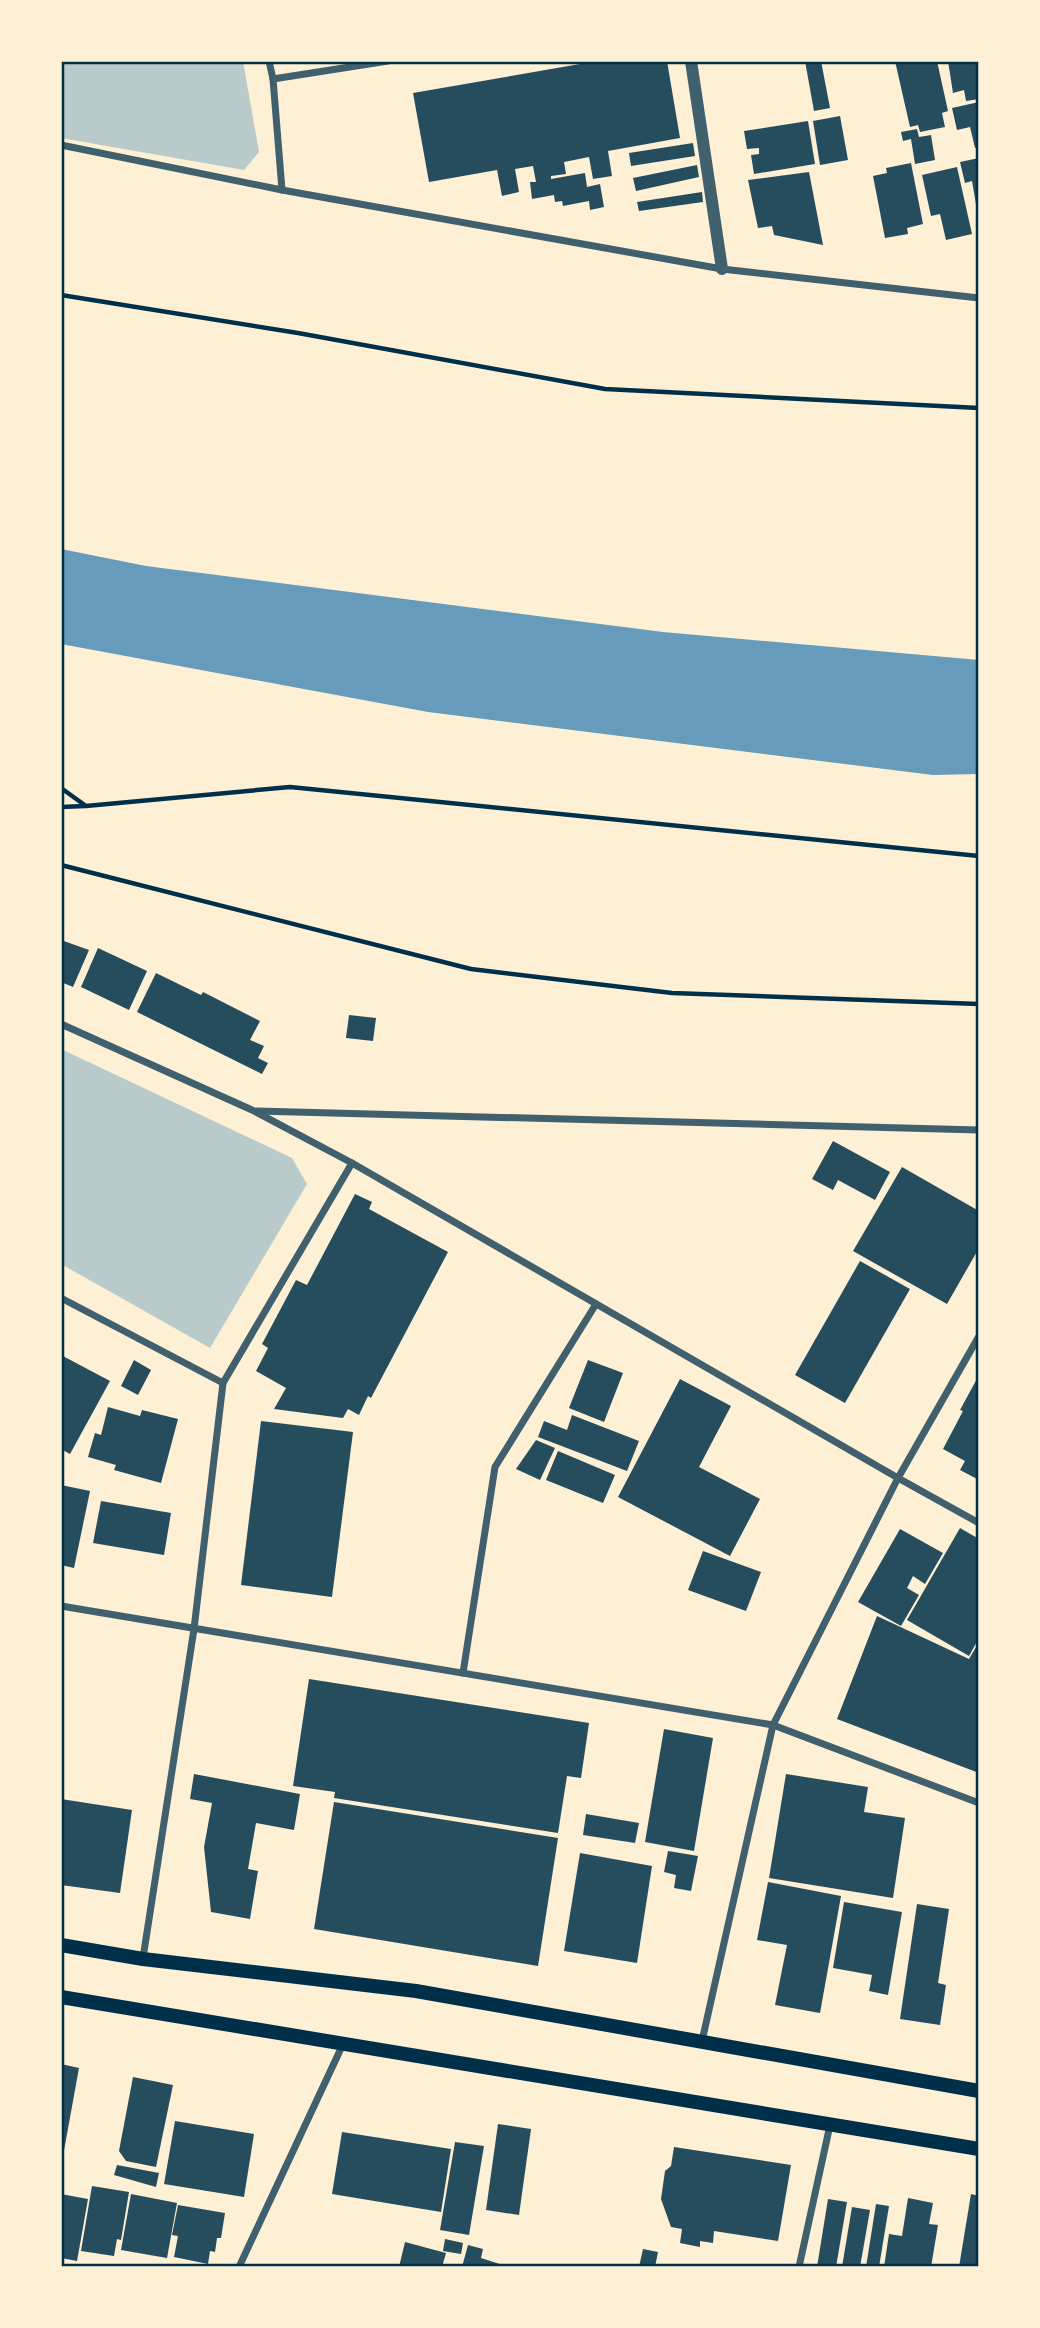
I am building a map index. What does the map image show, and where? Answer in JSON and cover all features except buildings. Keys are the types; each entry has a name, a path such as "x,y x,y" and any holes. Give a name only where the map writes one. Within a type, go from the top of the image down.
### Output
{"main road":[{"path":"61,1945 143,1959 416,1991 979,2091"},
{"path":"61,1997 979,2149"}],"street":[{"path":"269,61 273,79 282,190"},
{"path":"273,79 388,61"},
{"path":"691,61 722,269"},
{"path":"61,145 282,190 722,269 979,298"},
{"path":"61,1024 253,1110 352,1163 979,1522"},
{"path":"253,1110 979,1130"},
{"path":"143,1959 194,1629 223,1383 352,1163"},
{"path":"61,1298 223,1383"},
{"path":"463,1673 495,1467 596,1304"},
{"path":"702,2042 773,1725 898,1478 979,1336"},
{"path":"61,1606 773,1725 979,1803"},
{"path":"239,2267 343,2044"},
{"path":"799,2267 830,2125"}],"path":[{"path":"61,295 298,333 605,389 979,408"},
{"path":"61,807 290,787 979,856"},
{"path":"61,788 86,806"},
{"path":"61,865 471,969 672,993 979,1004"}],"shaded area":[{"path":"61,61 243,61 259,152 244,170 61,138"},
{"path":"61,1049 292,1158 307,1184 210,1348 61,1264"}],"water":[{"path":"61,549 146,566 663,632 979,660 979,774 933,775 428,712 61,644"}]}
